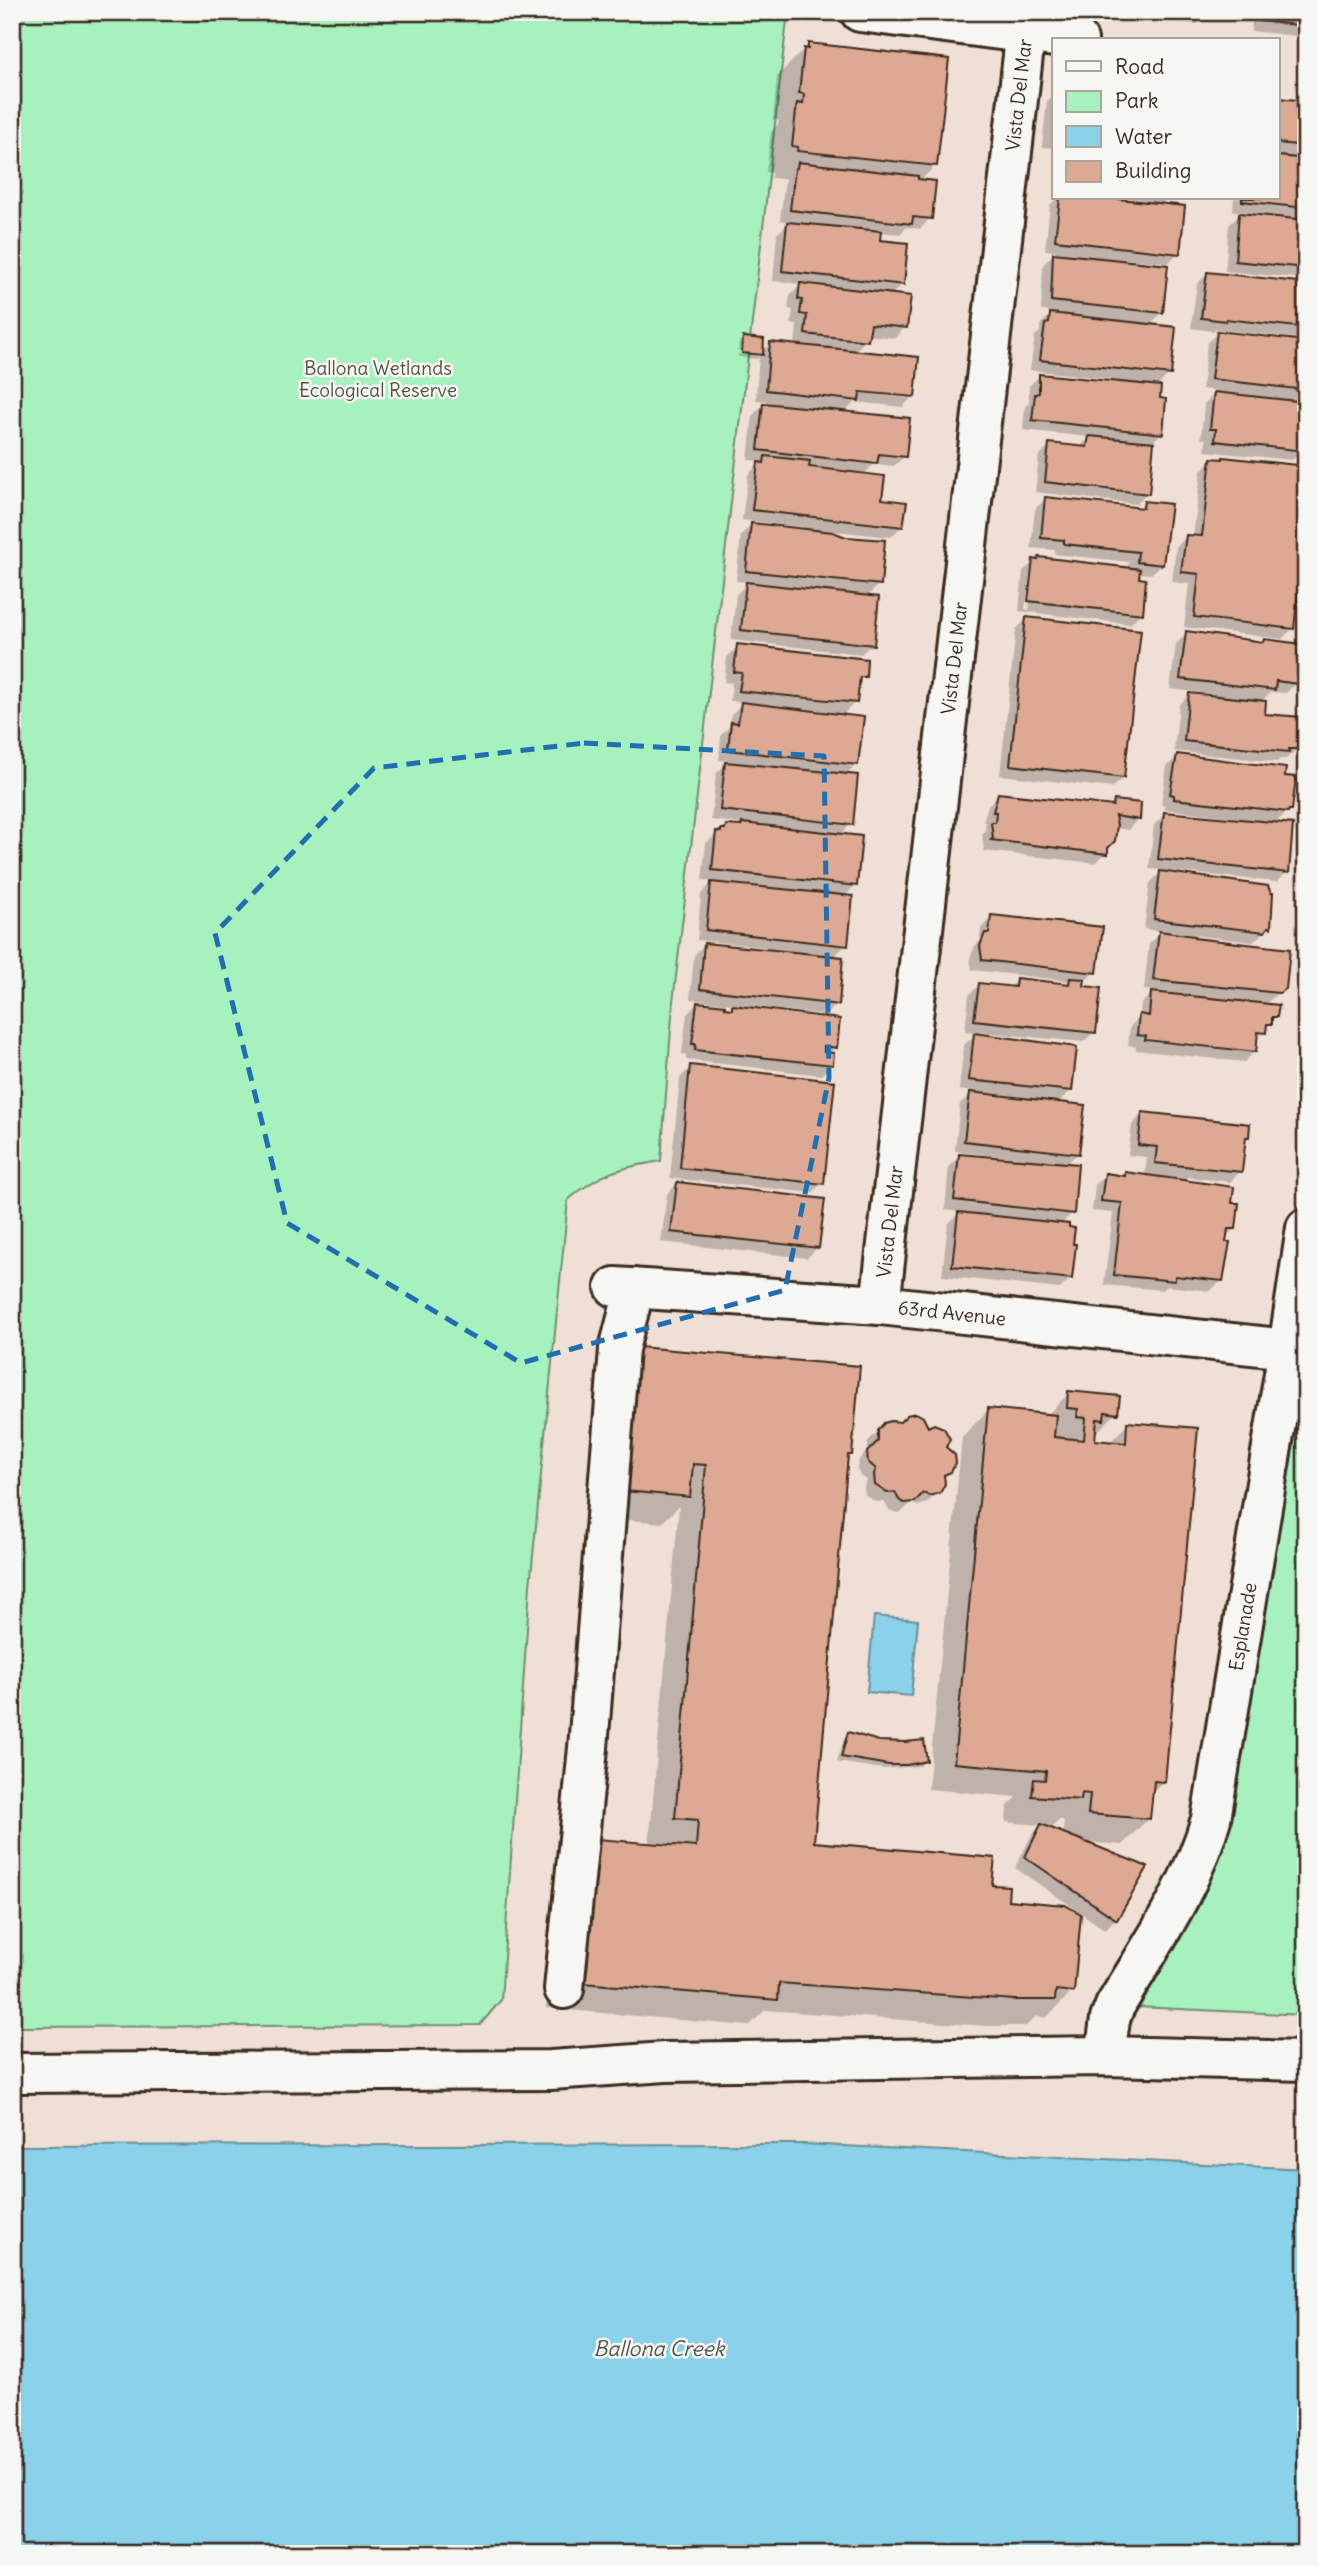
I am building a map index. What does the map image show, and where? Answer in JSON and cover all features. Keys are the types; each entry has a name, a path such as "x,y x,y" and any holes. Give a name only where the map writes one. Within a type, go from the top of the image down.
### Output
{"street":[{"path":"860,12 1027,23 1072,38"},
{"name":"Vista Del Mar","path":"880,1305 1027,23"},
{"name":"Esplanade","path":"1105,2056 1110,2019 1115,2006 1176,1906 1201,1854 1211,1819 1306,1228"},
{"name":"63rd Avenue","path":"564,1989 588,1748 623,1288 880,1305 1288,1349"},
{"path":"12,2073 551,2070 666,2062 1105,2056 1306,2061"}],"highlighted area":[{"path":"584,743 824,756 829,1078 785,1290 521,1363 287,1223 215,933 374,768"}],"green space":[{"name":"Ballona Wetlands Ecological Reserve","path":"12,12 788,12 673,1002 661,1161 633,1166 601,1177 568,1200 530,1586 501,2000 480,2025 12,2027"},
{"path":"1306,1372 1306,2015 1137,2007 1200,1904 1224,1838"}],"water":[{"path":"874,1616 918,1620 911,1696 867,1692"},
{"name":"Ballona Creek","path":"803,2144 1306,2169 1306,2554 12,2554 12,2146"}],"building":[{"path":"1261,12 1306,12 1306,26 1260,21"},
{"path":"808,43 949,59 937,166 797,151 798,147 792,146 797,103 803,104 804,94 799,93 804,48 808,49"},
{"path":"1280,98 1306,101 1306,146 1280,143"},
{"path":"1280,156 1306,159 1306,208 1242,201 1280,200"},
{"path":"798,162 918,176 918,179 936,181 932,219 913,217 912,224 790,210"},
{"path":"1060,200 1128,200 1185,206 1180,254 1055,240"},
{"path":"1239,213 1306,220 1306,268 1235,261"},
{"path":"787,222 881,231 880,240 908,243 904,285 782,271"},
{"path":"1053,253 1168,265 1163,313 1051,301"},
{"path":"1207,272 1306,283 1306,328 1201,318"},
{"path":"800,283 911,296 907,328 871,324 868,341 805,334 807,315 800,314"},
{"path":"1050,313 1176,327 1171,375 1040,360 1045,324 1049,323"},
{"path":"1217,331 1306,341 1306,390 1211,379"},
{"path":"743,337 764,339 763,355 742,353"},
{"path":"770,342 919,357 915,397 860,392 859,401 766,390"},
{"path":"1039,374 1161,386 1160,398 1166,399 1163,434 1032,420 1035,394 1039,393"},
{"path":"1214,392 1306,402 1304,451 1215,441 1216,429 1210,429"},
{"path":"763,403 910,418 906,457 879,454 877,464 758,450"},
{"path":"1089,436 1154,442 1149,494 1045,482 1049,443 1087,447"},
{"path":"765,456 810,461 809,467 885,476 882,499 907,502 903,527 752,510 758,462 764,463"},
{"path":"1211,458 1306,466 1306,524 1294,629 1194,617 1199,574 1181,572 1186,535 1202,536"},
{"path":"1045,497 1143,508 1144,501 1171,504 1163,565 1137,562 1138,552 1064,544 1064,540 1041,538"},
{"path":"751,523 885,540 881,585 746,571"},
{"path":"1039,557 1140,569 1139,578 1146,579 1143,614 1028,601 1033,559 1038,560"},
{"path":"746,582 879,597 874,645 741,630"},
{"path":"1026,617 1141,630 1124,778 1010,765"},
{"path":"1186,631 1263,642 1264,639 1302,644 1303,670 1298,684 1276,681 1275,690 1180,679"},
{"path":"737,644 867,659 866,677 860,677 857,703 739,691 742,673 734,672"},
{"path":"1189,693 1266,701 1265,714 1302,717 1298,749 1289,749 1289,752 1184,741"},
{"path":"741,702 864,717 858,765 728,750 731,722 738,723"},
{"path":"1177,754 1286,768 1285,776 1296,777 1292,810 1288,812 1174,799 1174,795 1170,794"},
{"path":"725,762 858,775 853,825 720,810"},
{"path":"998,793 1113,806 1114,800 1141,803 1140,820 1115,816 1115,841 1108,848 1108,854 991,840 991,822 995,822 996,812 993,812"},
{"path":"1164,812 1293,824 1289,873 1158,859"},
{"path":"742,823 862,836 857,886 712,870 716,831 721,832 726,825 741,826"},
{"path":"1160,871 1268,886 1273,893 1271,928 1268,927 1265,932 1154,919"},
{"path":"711,882 853,896 848,946 706,930"},
{"path":"991,915 1103,927 1097,973 982,960 980,946 985,933 989,933"},
{"path":"1159,931 1194,938 1290,949 1286,989 1279,993 1153,980"},
{"path":"704,943 843,957 839,1005 700,989"},
{"path":"1016,978 1069,984 1070,978 1085,979 1084,986 1101,988 1096,1033 974,1020 979,983 1015,987"},
{"path":"1151,992 1279,1005 1277,1017 1272,1017 1272,1024 1267,1024 1266,1033 1258,1032 1256,1052 1145,1040 1146,1036 1137,1035 1139,1014 1149,1016"},
{"path":"697,1002 725,1005 725,1008 732,1009 732,1005 840,1019 837,1048 824,1046 824,1052 834,1053 833,1065 695,1050 696,1044 692,1044"},
{"path":"974,1033 1077,1047 1072,1091 969,1080"},
{"path":"690,1065 835,1081 824,1184 680,1168"},
{"path":"970,1092 1085,1105 1079,1154 964,1141"},
{"path":"1142,1112 1250,1124 1242,1172 1155,1163 1157,1147 1138,1145"},
{"path":"959,1154 1078,1164 1074,1214 954,1200"},
{"path":"1125,1172 1234,1187 1232,1203 1239,1203 1236,1229 1228,1229 1226,1242 1230,1242 1223,1281 1175,1276 1175,1281 1114,1275 1122,1203 1101,1201 1105,1173 1125,1176"},
{"path":"677,1182 825,1199 819,1248 671,1232"},
{"path":"958,1212 1069,1224 1069,1227 1075,1228 1073,1244 1076,1244 1072,1279 952,1266"},
{"path":"627,1346 860,1366 852,1455 848,1455 814,1842 995,1858 992,1885 1009,1886 1008,1900 1065,1905 1081,1914 1074,1992 1056,1990 1055,2000 1015,2000 779,1983 778,2000 572,1982 585,1838 696,1847 698,1820 675,1818 706,1465 693,1464 690,1497 614,1490"},
{"path":"1068,1391 1120,1396 1118,1414 1105,1412 1104,1420 1097,1419 1095,1440 1126,1443 1127,1422 1198,1428 1165,1782 1154,1781 1150,1819 1088,1814 1090,1794 1082,1793 1081,1800 1032,1796 1034,1779 1045,1780 1046,1771 954,1763 988,1408 1056,1415 1054,1437 1084,1440 1086,1418 1077,1417 1078,1409 1067,1408"},
{"path":"916,1413 923,1417 928,1427 934,1424 944,1428 950,1439 946,1447 955,1455 956,1463 951,1472 944,1475 945,1484 940,1493 930,1496 923,1493 915,1502 904,1503 895,1492 887,1493 875,1485 876,1469 868,1462 867,1452 878,1441 878,1430 884,1423 900,1422 907,1415"},
{"path":"848,1732 879,1741 924,1740 927,1761 889,1765 841,1757"},
{"path":"1041,1824 1148,1867 1117,1920 1025,1857"}]}
